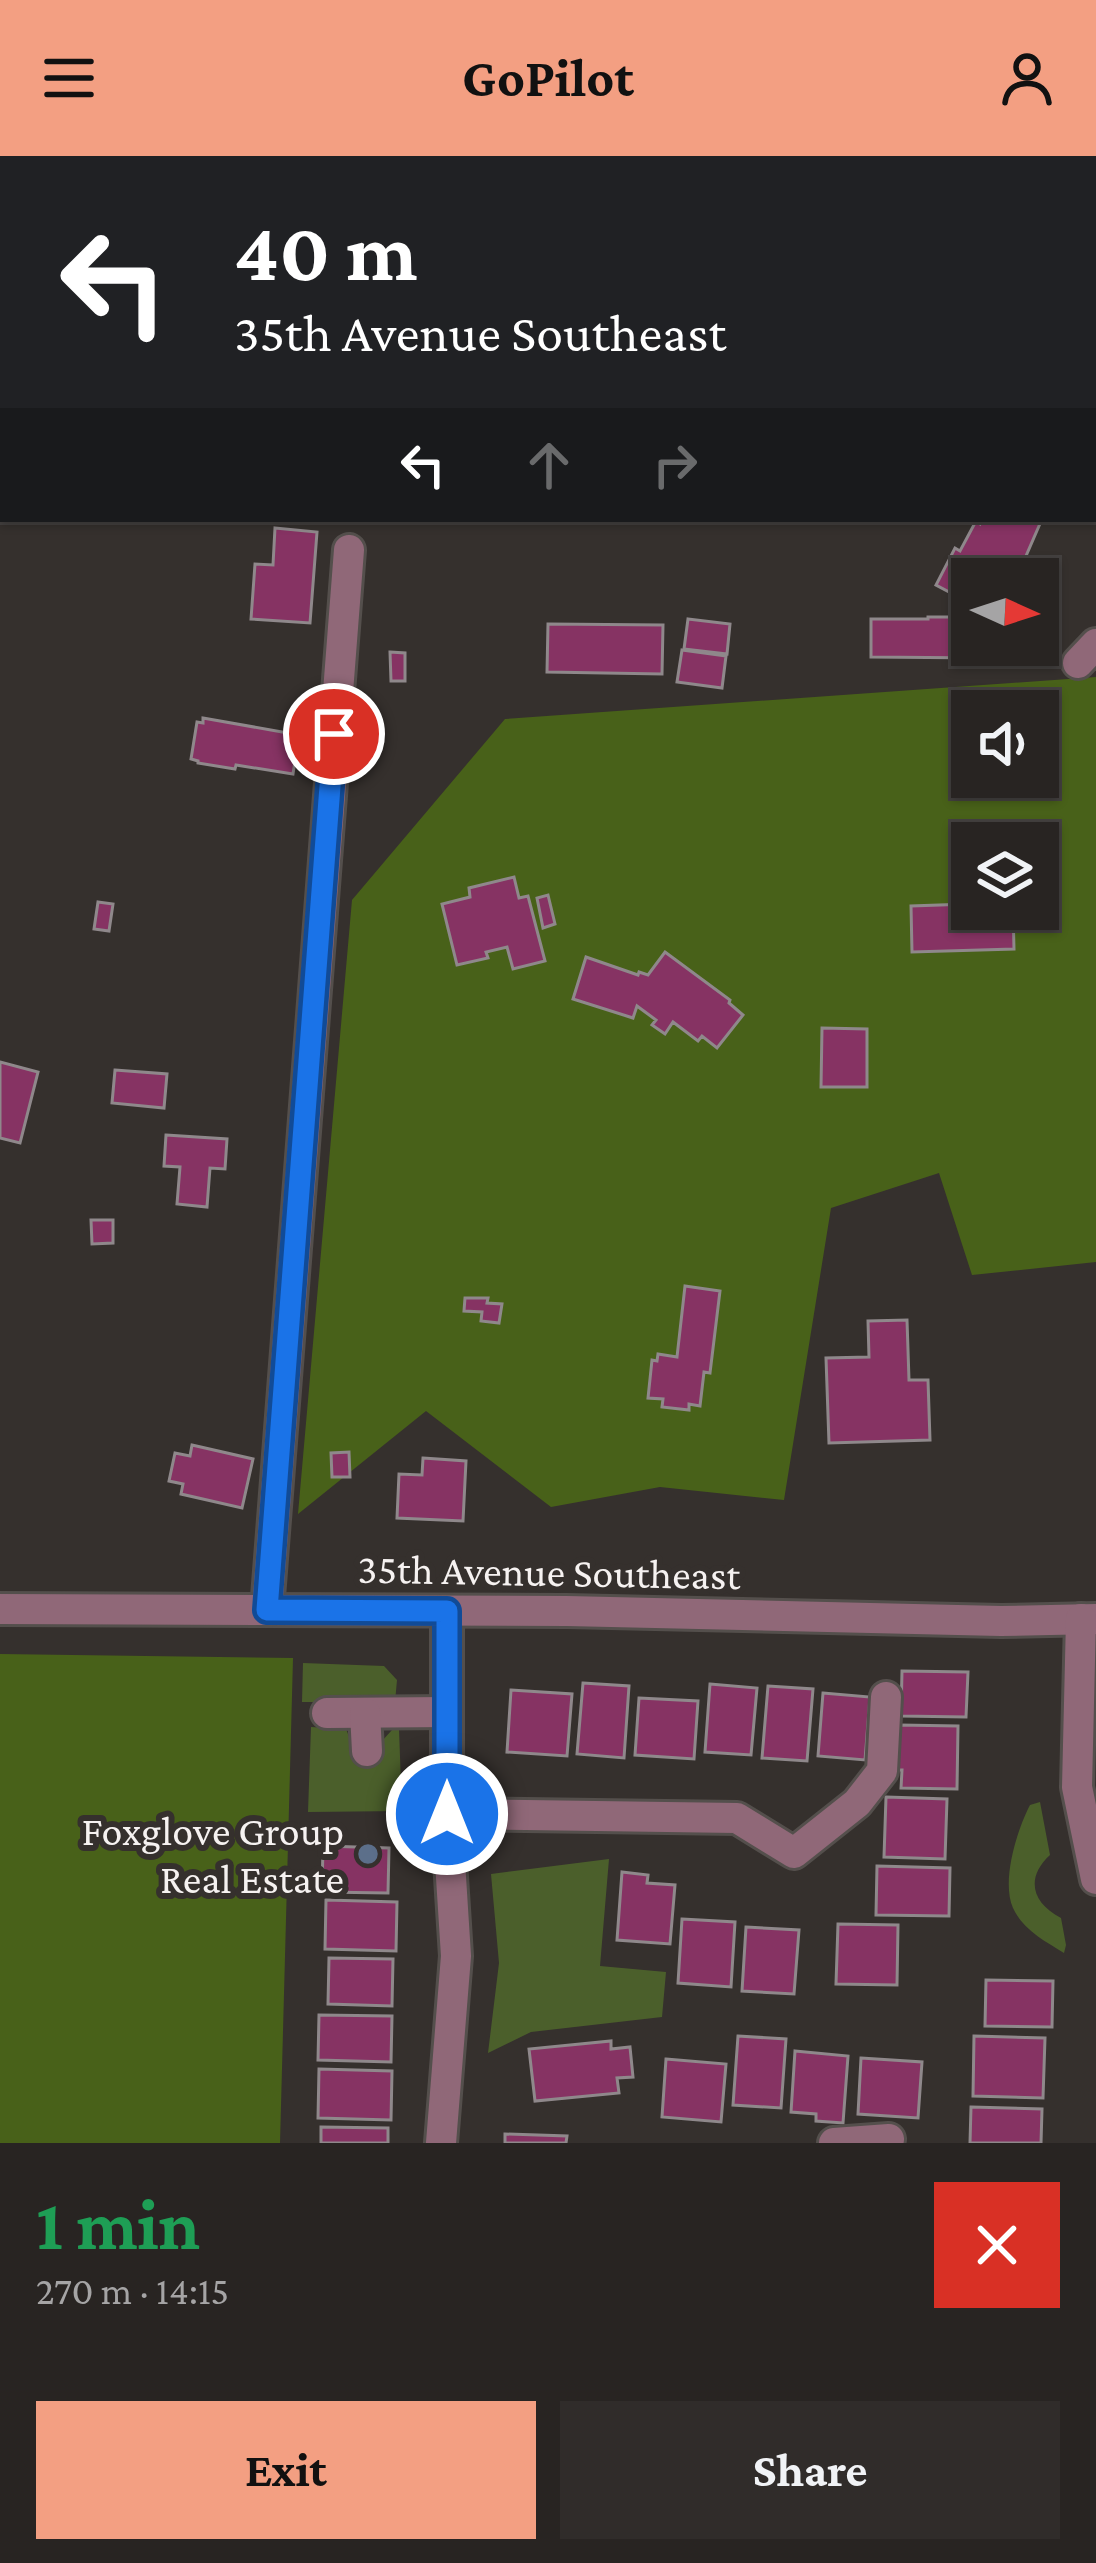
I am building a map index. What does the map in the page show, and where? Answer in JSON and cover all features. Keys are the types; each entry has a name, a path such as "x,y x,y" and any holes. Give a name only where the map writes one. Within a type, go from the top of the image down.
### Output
{"street":[{"path":"267,1610 349,550"},
{"name":"35th Avenue Southeast","path":"0,1609 1088,1619"},
{"path":"441,2143 456,1956 447,1814 447,1611"},
{"path":"1088,1619 1077,1787 1096,1879"},
{"path":"447,1814 737,1818 794,1853 857,1803 882,1771 886,1697"},
{"path":"327,1714 447,1712"},
{"path":"365,1713 367,1751"},
{"path":"834,2143 889,2139"}],"green space":[{"path":"1096,677 1096,1262 972,1275 939,1173 831,1208 784,1500 660,1487 551,1507 426,1411 298,1514 352,900 505,719"},
{"path":"0,1654 293,1658 280,2143 0,2143"},
{"path":"303,1663 384,1666 397,1680 395,1702 302,1702"},
{"path":"311,1727 346,1729 354,1749 376,1760 382,1741 399,1729 402,1811 308,1812"},
{"path":"1040,1802 1050,1855 1037,1872 1035,1890 1044,1905 1061,1918 1064,1953 1023,1923 1010,1897 1016,1841 1030,1805"},
{"path":"609,1859 600,1966 666,1972 662,2017 531,2032 488,2053 499,1963 491,1874"}],"building":[{"path":"977,522 1041,522 1025,558 951,558 951,593 936,585 955,548 960,551"},
{"path":"275,528 317,532 310,623 251,619 255,564 273,565"},
{"path":"951,617 951,658 871,657 871,619"},
{"path":"688,619 730,624 727,654 684,649"},
{"path":"548,624 663,625 662,674 547,672"},
{"path":"682,650 726,656 722,688 677,682"},
{"path":"390,652 405,653 405,681 391,681"},
{"path":"203,718 299,735 293,774 191,759 197,722 203,723"},
{"path":"514,877 519,898 528,896 545,961 513,969 507,947 486,952 488,958 457,965 442,904 470,897 469,888"},
{"path":"548,895 555,924 543,928 537,898"},
{"path":"98,902 113,904 109,931 94,929"},
{"path":"951,905 951,930 1014,930 1014,949 912,952 911,906"},
{"path":"665,952 743,1015 717,1048 702,1036 698,1041 673,1022 665,1034 637,1006 633,1018 573,999 586,957 648,975"},
{"path":"822,1028 867,1029 867,1087 821,1087"},
{"path":"0,1062 38,1072 20,1143 0,1138"},
{"path":"115,1070 167,1074 164,1108 112,1103"},
{"path":"166,1135 227,1139 225,1169 210,1168 207,1207 177,1204 180,1167 164,1166"},
{"path":"91,1220 113,1220 113,1243 92,1244"},
{"path":"685,1286 720,1291 710,1373 704,1372 700,1406 689,1404 689,1410 662,1407 663,1399 648,1398 652,1360 657,1361 658,1354 677,1357"},
{"path":"465,1298 488,1298 487,1303 502,1304 499,1323 481,1321 482,1312 464,1311"},
{"path":"907,1320 909,1380 928,1380 930,1440 829,1443 826,1358 869,1357 868,1321"},
{"path":"192,1445 253,1459 242,1508 181,1494 183,1484 169,1481 175,1453 190,1456"},
{"path":"349,1452 350,1477 332,1477 331,1453"},
{"path":"423,1458 466,1461 463,1521 397,1518 399,1474 422,1475"},
{"path":"902,1671 968,1672 966,1717 901,1716"},
{"path":"583,1683 629,1686 624,1758 577,1754"},
{"path":"710,1684 757,1688 751,1755 705,1752"},
{"path":"768,1686 813,1689 807,1761 762,1758"},
{"path":"511,1690 572,1694 567,1756 507,1752"},
{"path":"823,1693 870,1697 865,1760 818,1756"},
{"path":"639,1698 698,1701 694,1759 635,1755"},
{"path":"899,1725 958,1726 957,1789 901,1788"},
{"path":"886,1797 947,1799 945,1859 884,1857"},
{"path":"323,1846 389,1848 388,1893 322,1892"},
{"path":"877,1866 950,1868 949,1916 876,1915"},
{"path":"622,1872 648,1875 647,1883 675,1885 670,1944 617,1940"},
{"path":"326,1900 397,1902 396,1951 325,1949"},
{"path":"682,1919 735,1922 731,1987 678,1983"},
{"path":"838,1924 898,1925 897,1985 836,1984"},
{"path":"746,1927 799,1930 794,1994 742,1991"},
{"path":"329,1958 393,1959 392,2006 328,2004"},
{"path":"986,1980 1053,1981 1052,2027 985,2026"},
{"path":"319,2015 392,2016 391,2062 318,2060"},
{"path":"738,2036 786,2039 781,2108 733,2105"},
{"path":"974,2036 1045,2038 1043,2098 973,2096"},
{"path":"611,2041 611,2049 630,2047 633,2077 617,2078 619,2093 535,2101 529,2049"},
{"path":"795,2051 848,2056 843,2123 816,2121 816,2114 791,2112"},
{"path":"861,2058 922,2062 918,2118 858,2114"},
{"path":"666,2059 726,2064 721,2122 662,2117"},
{"path":"319,2069 392,2071 391,2120 318,2118"},
{"path":"971,2107 1042,2109 1041,2143 970,2143"},
{"path":"321,2127 388,2128 388,2143 321,2143"},
{"path":"505,2134 567,2136 566,2143 505,2143"}],"place":[{"name":"Foxglove Group Real Estate","path":"368,1854"}],"route":[{"path":"334,734 267,1610 447,1611 447,1814"}]}
